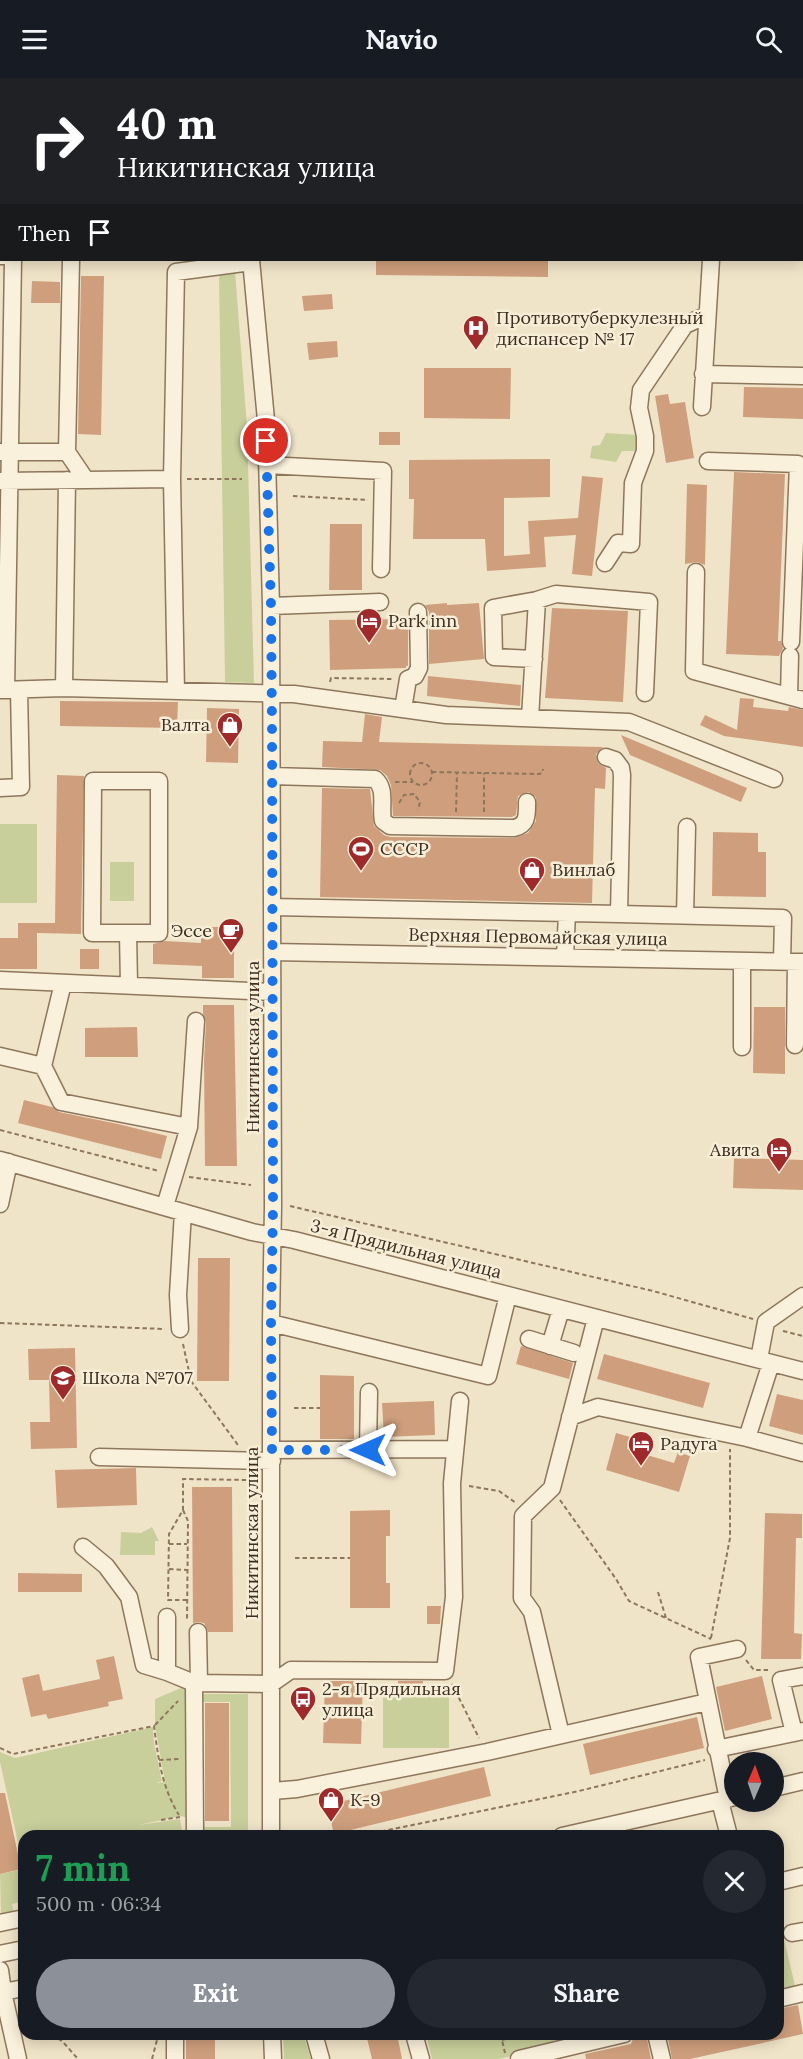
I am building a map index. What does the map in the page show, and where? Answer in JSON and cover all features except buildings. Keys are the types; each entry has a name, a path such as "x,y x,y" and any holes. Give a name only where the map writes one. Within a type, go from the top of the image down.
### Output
{"street":[{"path":"0,788 21,787 8,690 5,452 13,261"},
{"path":"71,261 67,452 86,480"},
{"path":"176,691 172,479 176,272 216,262 251,261"},
{"name":"Никитинская улица","path":"251,261 266,420 271,606 273,1235 271,1830"},
{"path":"702,407 711,261"},
{"path":"605,563 618,543 631,544 633,483 645,451 645,436 639,408 641,390 685,325 707,315"},
{"path":"703,374 803,376"},
{"path":"5,452 67,452"},
{"path":"696,572 694,671 796,698 790,649 800,478 798,464 708,461"},
{"path":"267,465 383,471 381,569"},
{"path":"5,481 172,479"},
{"path":"64,688 67,480"},
{"path":"534,659 494,657 493,608 556,594 649,602 645,693"},
{"path":"530,718 537,600"},
{"path":"271,606 380,602"},
{"path":"403,709 408,679 415,676 418,668 417,612"},
{"path":"8,690 64,688 294,694 446,716 629,722 774,779"},
{"path":"606,758 615,760 621,768 622,775 619,914"},
{"path":"272,776 375,779 380,783 383,792 383,821 394,826 519,827 527,820 527,802"},
{"path":"93,781 159,782 159,933 128,933 92,933 93,781"},
{"path":"685,916 687,827"},
{"path":"272,907 783,918 794,962 795,1046"},
{"path":"565,957 567,913"},
{"path":"128,933 129,986"},
{"name":"Верхняя Первомайская улица","path":"272,952 794,962"},
{"path":"742,961 742,1047"},
{"path":"0,980 272,992"},
{"path":"63,983 43,1066 61,1102 189,1127"},
{"path":"165,1206 189,1127 196,1021"},
{"path":"0,1056 43,1066"},
{"path":"0,1204 4,1161"},
{"name":"3-я Прядильная улица","path":"4,1161 252,1232 273,1235 803,1371"},
{"path":"180,1329 178,1295 183,1212"},
{"path":"271,1323 488,1376 508,1295"},
{"path":"747,1438 765,1361 766,1322 803,1296"},
{"path":"550,1346 561,1309"},
{"path":"561,1735 532,1612 522,1598 523,1516 552,1488 596,1318"},
{"path":"529,1339 574,1353"},
{"path":"368,1450 369,1392"},
{"path":"83,1547 106,1566 129,1597 144,1665 196,1683 271,1684 291,1670 445,1671 454,1597 452,1483 460,1401"},
{"path":"570,1417 598,1407 730,1434 803,1453"},
{"path":"99,1457 250,1460 272,1455 368,1450 455,1449"},
{"path":"167,1672 180,1617"},
{"path":"193,1629 196,1683 195,1830"},
{"path":"724,1782 699,1657 714,1646 737,1649"},
{"path":"717,1753 799,1732 782,1680 803,1676"},
{"path":"272,1791 297,1789 487,1752 707,1702"},
{"path":"784,1786 803,1781"},
{"path":"592,1830 724,1800"},
{"path":"728,1812 729,1830"},
{"path":"784,1881 803,1876"},
{"path":"0,1923 18,1919"},
{"path":"0,1954 18,1950"},
{"path":"0,1970 18,2059"},
{"path":"3,1992 18,1989"},
{"path":"784,1998 803,1993"},
{"path":"175,2040 175,2059"},
{"path":"272,2040 273,2059"},
{"path":"316,2040 321,2059"},
{"path":"416,2040 421,2059"},
{"path":"519,2059 582,2052 610,2040"},
{"path":"657,2040 662,2059"}],"path":[{"path":"172,479 242,479"},
{"path":"293,496 382,501"},
{"path":"327,699 331,678 408,679"},
{"path":"432,772 430,781 422,785 413,782 410,778 412,768 420,763 425,764 432,772 539,774 543,769"},
{"path":"456,827 457,773"},
{"path":"483,827 484,773"},
{"path":"409,793 414,794 420,802 417,812 394,826 400,799 409,793"},
{"path":"0,1130 174,1174 251,1185"},
{"path":"290,1206 653,1291 766,1322 777,1330 803,1336"},
{"path":"0,1323 180,1329 191,1381 250,1460"},
{"path":"294,1408 320,1408"},
{"path":"552,1488 629,1601 666,1618 714,1646 730,1538 730,1434"},
{"path":"193,1629 180,1617 187,1600 188,1570 188,1521 183,1510 183,1479 250,1480"},
{"path":"452,1483 499,1491 528,1511"},
{"path":"183,1510 169,1534 168,1600 187,1600"},
{"path":"169,1544 188,1544"},
{"path":"295,1558 350,1558"},
{"path":"168,1569 188,1570"},
{"path":"658,1592 666,1618"},
{"path":"737,1649 754,1670 768,1670 782,1680"},
{"path":"445,1671 487,1752"},
{"path":"0,1748 13,1754 154,1726 196,1683"},
{"path":"154,1726 159,1760 171,1801 180,1817 161,1820"},
{"path":"154,1746 156,1741"},
{"path":"388,1830 579,1791 717,1753"},
{"path":"159,1760 175,1759"},
{"path":"60,2040 78,2059"},
{"path":"152,2059 157,2040"},
{"path":"502,2040 506,2059"}],"green space":[{"path":"235,271 247,427 254,683 225,682 219,275"},
{"path":"606,433 638,435 638,451 622,451 616,462 590,458 592,446 600,445"},
{"path":"0,824 37,824 37,903 0,903"},
{"path":"110,862 134,862 134,901 110,901"},
{"path":"152,1527 159,1541 155,1541 155,1555 120,1555 121,1532 141,1533"},
{"path":"188,1685 188,1818 181,1816 138,1825 180,1819 182,1830 18,1830 18,1843 0,1762 0,1752 15,1758 153,1727 162,1781 156,1783 165,1782 155,1726 155,1699"},
{"path":"383,1693 449,1693 449,1748 383,1748"},
{"path":"198,1694 248,1694 248,1830 198,1830 198,1827 231,1827 230,1702 198,1702"},
{"path":"18,1870 18,1902 12,1904 14,1915 1,1917 0,1874"},
{"path":"784,1939 796,1990 784,1993"},
{"path":"283,2040 305,2040 311,2059 284,2059"},
{"path":"427,2040 567,2040 568,2043 499,2059 432,2059"}],"place":[{"name":"Противотуберкулезный диспансер № 17","path":"476,351"},
{"name":"Park inn","path":"369,644"},
{"name":"Валта","path":"230,748"},
{"name":"СССР","path":"361,872"},
{"name":"Винлаб","path":"532,893"},
{"name":"Эссе","path":"231,954"},
{"name":"Авита","path":"779,1173"},
{"name":"Школа №707","path":"63,1401"},
{"name":"Радуга","path":"641,1467"},
{"name":"2-я Прядильная улица","path":"303,1722"},
{"name":"К-9","path":"331,1823"}],"route":[{"path":"266,441 272,728 272,1450 368,1450"}]}
